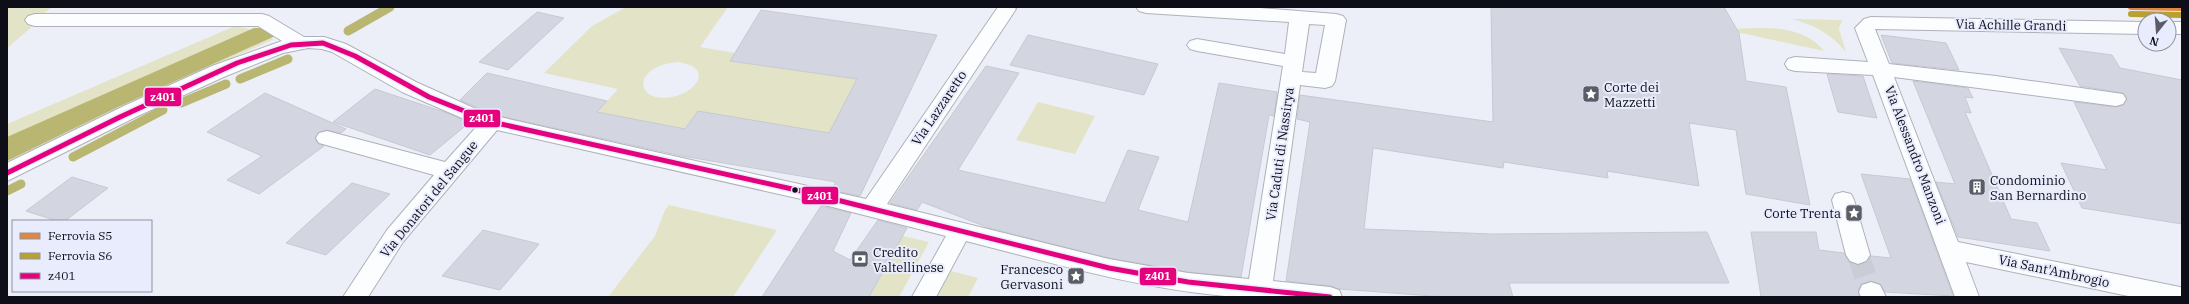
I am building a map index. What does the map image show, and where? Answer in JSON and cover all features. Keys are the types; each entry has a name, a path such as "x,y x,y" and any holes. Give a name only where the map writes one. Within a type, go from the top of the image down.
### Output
{"street":[{"path":"1146,7 1200,9 1336,20 1325,81 1293,70 1197,45"},
{"name":"Via Lazzaretto","path":"872,208 1006,9"},
{"path":"35,20 119,14 262,20 300,43"},
{"name":"Via Caduti di Nassirya","path":"1260,290 1300,18"},
{"name":"Via Alessandro Manzoni","path":"1878,23 1870,23 1866,28 1951,250 1967,297"},
{"name":"Via Achille Grandi","path":"1878,23 2137,28"},
{"path":"7,173 133,110 218,71 278,48 300,43 316,42 339,48 409,87 468,114 492,122 872,208 1109,268 1187,290 1260,290 1330,297"},
{"path":"1795,64 1882,68 2116,99"},
{"name":"Via Donatori del Sangue","path":"355,297 395,236 492,122"},
{"path":"327,138 449,171"},
{"path":"1844,200 1858,254"},
{"path":"924,297 960,231"},
{"name":"Via Sant'Ambrogio","path":"1951,250 2180,297"}],"green space":[{"path":"7,7 52,7 35,20 34,25 7,48"},
{"path":"626,7 728,7 700,47 735,53 733,61 857,79 829,133 698,112 685,129 597,112 618,89 544,73 592,26","holes":["678,62 690,65 698,72 698,80 692,88 682,94 667,98 655,97 647,93 644,86 644,79 650,72 661,66"]},
{"path":"1792,19 1842,20 1839,29 1846,52 1822,31 1808,24"},
{"path":"235,26 259,31 274,39 120,108 7,165 7,124"},
{"path":"1764,28 1790,31 1803,35 1814,41 1824,51 1723,29"},
{"path":"1038,102 1095,116 1075,154 1016,140"},
{"path":"669,205 777,230 733,297 608,297 655,236 665,210"},
{"path":"903,236 929,242 899,297 869,297"},
{"path":"951,271 978,278 968,297 937,297"}],"shaded area":[{"path":"254,28 264,28 275,36 118,107 7,161 7,137"}],"building":[{"path":"1491,7 1724,7 1739,33 1746,81 1786,87 1810,205 1746,194 1736,130 1689,123 1699,186 1607,171 1608,178 1504,162 1503,168 1373,148 1364,229 1492,234 1707,232 1729,283 1509,283 1513,297 1445,297 1340,289 1330,286 1286,281 1310,122 1297,119 1300,95 1493,122"},
{"path":"761,10 937,35 860,196 831,190 836,182 682,156 495,115 460,100 487,73 607,101 597,112 685,129 698,111 829,133 857,79 730,61"},
{"path":"537,12 564,18 508,70 479,62"},
{"path":"1028,35 1158,64 1144,95 1010,65"},
{"path":"1881,35 1946,43 1959,70 1892,63"},
{"path":"2059,48 2112,55 2120,68 2182,80 2182,224 2082,208 2061,163 2107,170 2074,102 2116,107 2124,105 2127,98 2123,93 2080,86"},
{"path":"986,66 1019,73 958,170 1105,203 1128,150 1159,157 1138,210 1188,222 1219,83 1277,92 1274,116 1269,115 1241,277 1188,272 1109,258 989,228 922,202 917,210 890,203"},
{"path":"1827,74 1863,76 1877,118 1838,112"},
{"name":"Condominio San Bernardino","path":"1913,81 1968,88 1973,98 1965,97 1971,113 1965,112 2011,219 2037,223 2050,251 1958,237 1936,182 1955,184"},
{"path":"375,89 447,113 469,123 430,155 333,122"},
{"path":"265,93 346,129 341,133 327,130 319,132 315,139 318,144 324,146 259,194 227,180 262,156 207,132"},
{"path":"1861,174 1910,179 1953,296 1885,292 1880,284 1871,281 1861,284 1858,291 1859,297 1761,297 1751,232 1816,232 1819,250 1844,253 1849,262 1857,265 1867,262 1871,256 1891,258"},
{"path":"72,177 108,188 66,220 54,220 26,211"},
{"path":"352,183 390,194 326,255 286,243"},
{"path":"821,206 851,213 833,251 850,260 878,220 907,228 869,297 762,297"},
{"path":"483,230 539,244 500,290 442,276"}],"waterway":[{"path":"348,31 390,7"},
{"path":"240,79 288,59"},
{"path":"181,103 226,84"},
{"path":"73,157 163,110"},
{"path":"7,191 21,184"}],"tunnel":[{"path":"1858,255 1871,292"}],"rail line":[{"name":"S5","path":"2131,7 2182,8"},
{"name":"S6","path":"2131,14 2182,15"}],"transit line":[{"name":"z401","path":"7,173 120,117 237,63 273,49 308,42 323,43 344,50 399,82 429,97 460,111 492,122 801,191 1109,268 1188,282 1330,297"}],"place":[{"name":"Corte dei Mazzetti","path":"1591,94"},
{"name":"Condominio San Bernardino","path":"1977,187"},
{"name":"Corte Trenta","path":"1854,213"},
{"name":"Credito Valtellinese","path":"860,259"},
{"name":"Francesco Gervasoni","path":"1076,276"}]}
